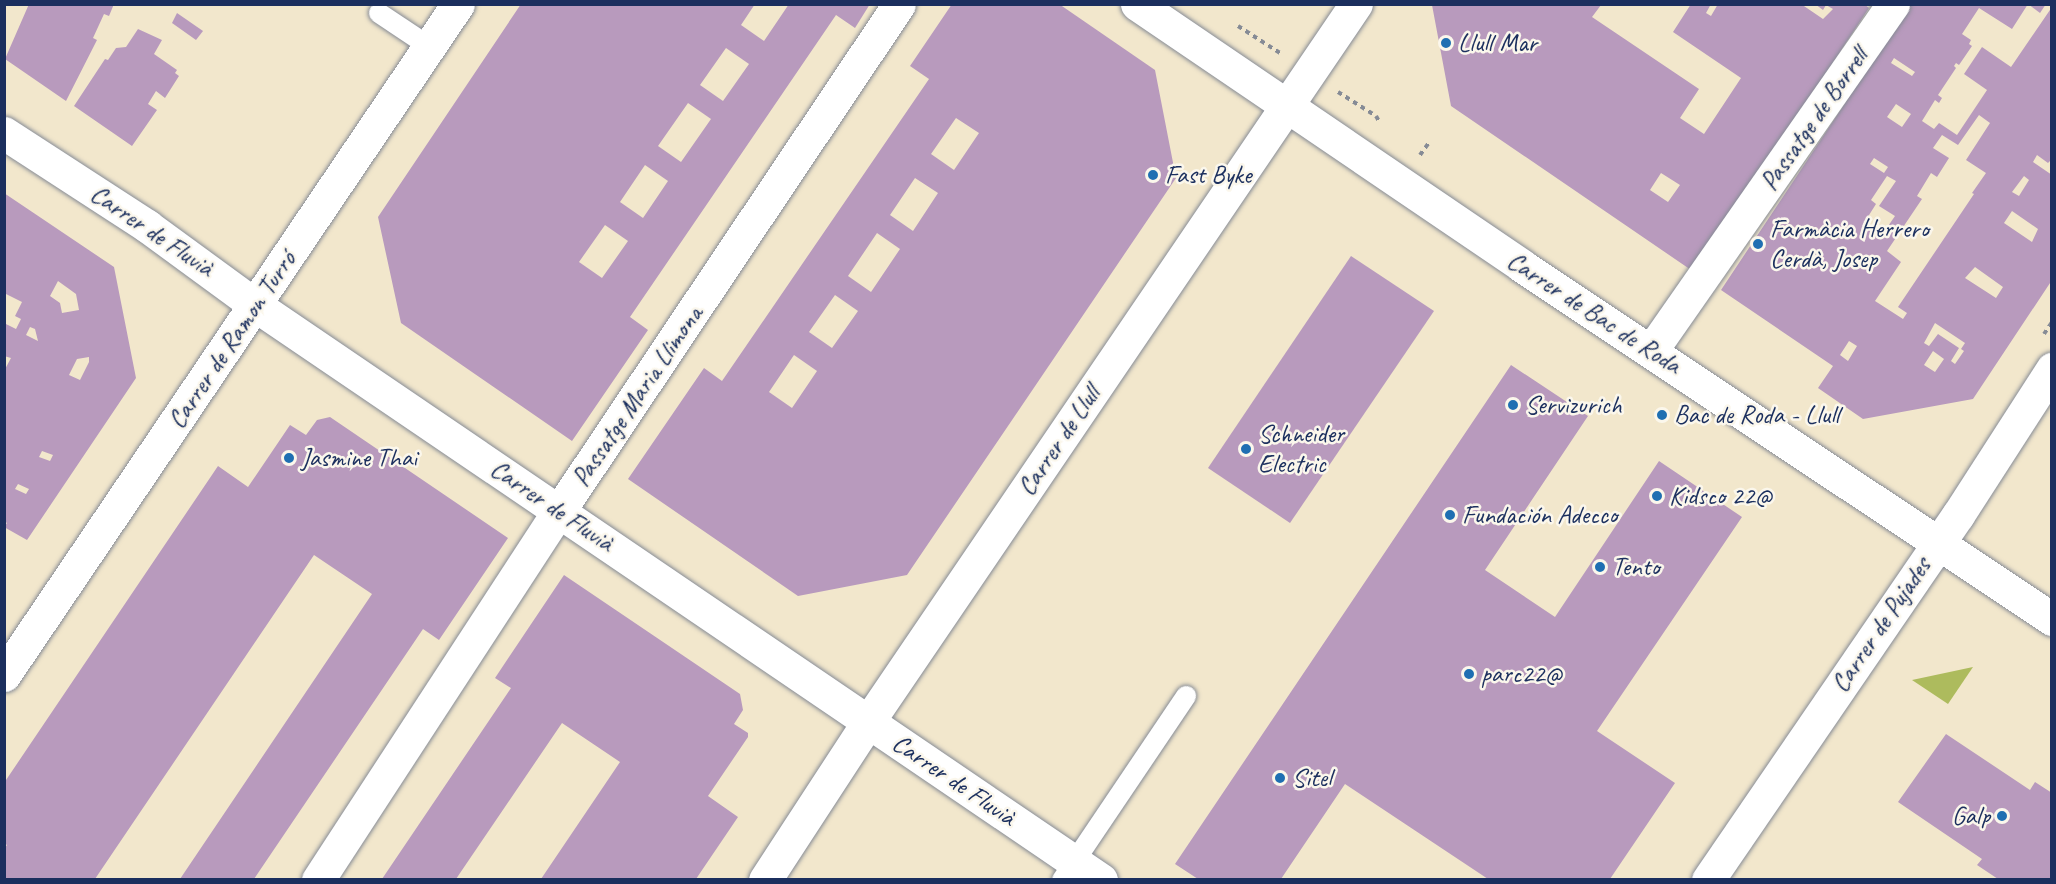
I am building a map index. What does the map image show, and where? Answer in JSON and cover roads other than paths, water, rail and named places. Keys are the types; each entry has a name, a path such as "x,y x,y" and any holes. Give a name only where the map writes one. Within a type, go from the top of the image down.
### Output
{"street":[{"name":"Carrer de Ramon Turró","path":"9,658 255,304 458,4"},
{"name":"Passatge Maria Llimona","path":"318,879 559,511 899,4"},
{"name":"Carrer de Bac de Roda","path":"1137,4 2052,619"},
{"name":"Carrer de Llull","path":"765,879 868,722 1356,4"},
{"name":"Passatge de Borrell","path":"1651,351 1893,4"},
{"name":"Carrer de Fluvià","path":"4,133 147,225 255,304 868,722 1068,870 1101,879"},
{"name":"Carrer de Pujades","path":"1708,879 1937,543 1959,515 2052,369"}],"lane":[{"path":"379,13 430,47"},
{"path":"1068,870 1185,696"}],"place":[{"name":"Llull Mar","path":"1446,43"},
{"name":"Fast Byke","path":"1153,175"},
{"name":"Farmàcia Herrero Cerdà, Josep","path":"1758,244"},
{"name":"Servizurich","path":"1513,405"},
{"name":"Bac de Roda - Llull","path":"1662,415"},
{"name":"Schneider Electric","path":"1246,449"},
{"name":"Jasmine Thai","path":"289,458"},
{"name":"Kidsco 22@","path":"1657,496"},
{"name":"Fundación Adecco","path":"1450,515"},
{"name":"Tento","path":"1600,567"},
{"name":"parc22@","path":"1469,674"},
{"name":"Sitel","path":"1280,778"},
{"name":"Galp","path":"2002,816"}]}
